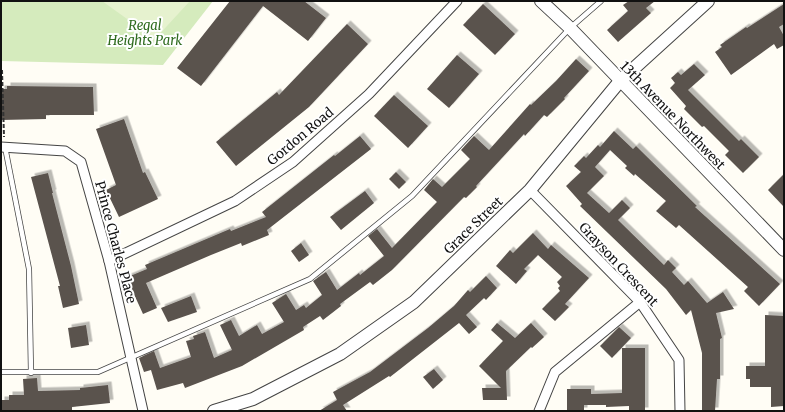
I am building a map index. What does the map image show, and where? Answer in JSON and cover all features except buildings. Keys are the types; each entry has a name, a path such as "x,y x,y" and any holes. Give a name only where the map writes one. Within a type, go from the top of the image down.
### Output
{"street":[{"name":"Gordon Road","path":"109,261 235,201 293,162 369,94 457,1"},
{"name":"13th Avenue Northwest","path":"541,1 570,28 784,250"},
{"name":"Grace Street","path":"214,411 253,398 340,354 414,302 530,190 620,81 708,1"},
{"name":"Prince Charles Place","path":"3,147 65,151 82,162 109,261 132,357 142,411"},
{"name":"Grayson Crescent","path":"530,190 640,302 679,360 680,411"},
{"path":"539,411 555,372 640,302"}],"lane":[{"path":"1,372 98,372 140,352 310,279 412,196 570,28 602,1"},
{"path":"3,147 29,270 31,373"}],"path":[{"path":"2,70 3,147"}],"green space":[{"name":"Regal Heights Park","path":"1,1 213,1 163,65 1,61"},
{"path":"102,1 190,1 155,39"}]}
